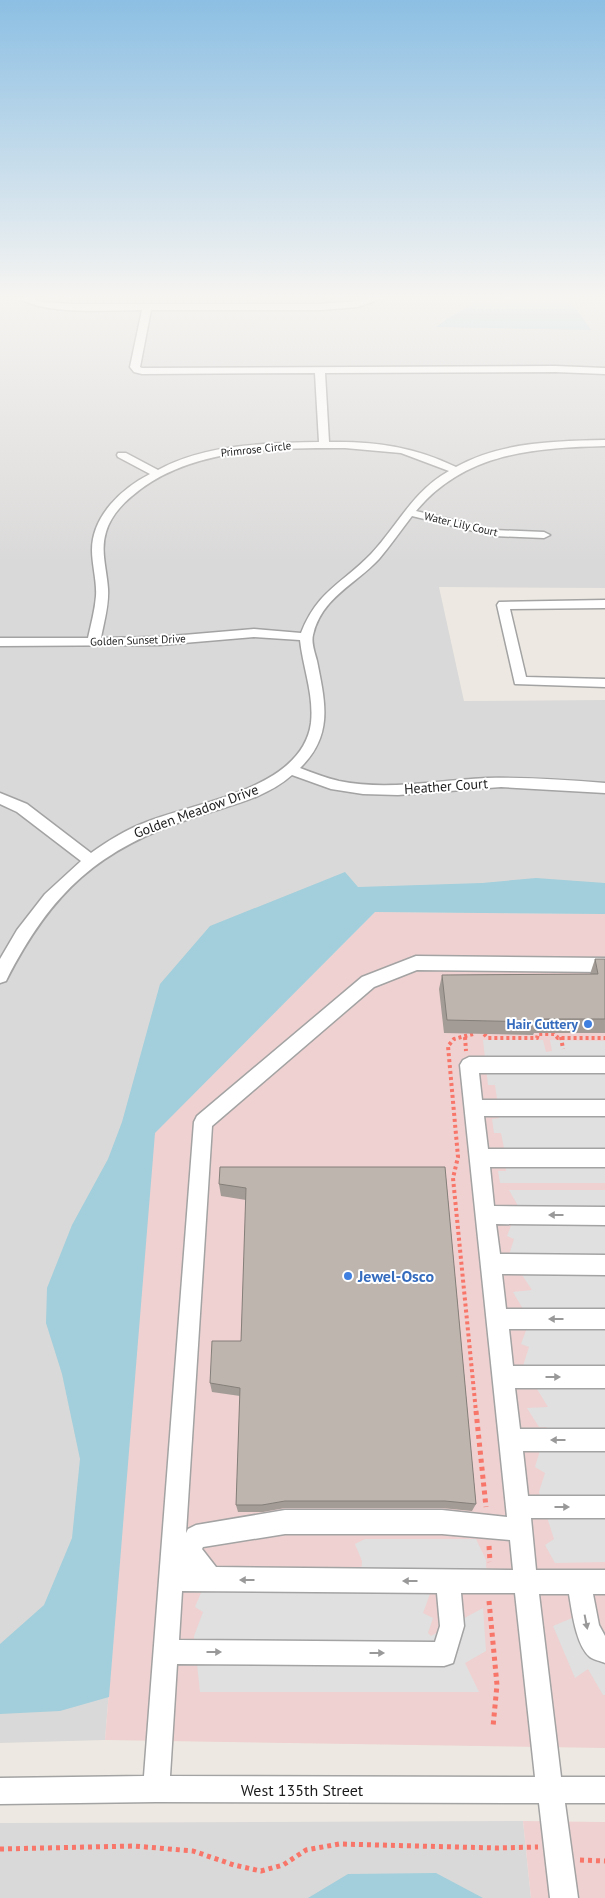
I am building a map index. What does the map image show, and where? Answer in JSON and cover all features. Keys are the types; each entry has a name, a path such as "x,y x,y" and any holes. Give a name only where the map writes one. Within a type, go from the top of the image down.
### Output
{"street":[{"path":"321,385 324,444"},
{"path":"306,636 313,617 326,597 376,555 408,512 428,490 457,471 490,458 520,450 552,445 605,443"},
{"name":"Primrose Circle","path":"94,641 102,590 97,559 98,541 103,525 115,507 133,490 158,474 211,454 237,449 274,445 324,444 393,448 420,454 457,471"},
{"path":"122,455 158,474"},
{"name":"Water Lily Court","path":"408,512 494,533 544,535"},
{"path":"605,604 503,605 520,681 605,683"},
{"name":"Golden Sunset Drive","path":"0,642 160,641 254,633 306,636"},
{"name":"Golden Meadow Drive","path":"0,976 11,951 38,911 66,881 91,861 125,838 160,822 264,786 290,769 312,745 318,721 318,697 306,636"},
{"name":"Heather Court","path":"290,769 316,780 344,787 373,790 400,790 486,782 521,782 605,788"},
{"path":"0,798 22,808 91,861"},
{"path":"156,1789 203,1122 368,982 376,978 416,963 605,965"},
{"path":"564,1898 549,1790 469,1065 605,1065"},
{"path":"474,1108 605,1108"},
{"path":"480,1158 605,1158"},
{"path":"486,1215 605,1216"},
{"path":"491,1264 605,1265"},
{"path":"497,1319 605,1320"},
{"path":"504,1377 605,1377"},
{"path":"511,1440 605,1440"},
{"path":"518,1507 605,1507"},
{"path":"211,1580 189,1552 196,1537 239,1529 285,1522 442,1522 521,1530"},
{"path":"171,1579 605,1582"},
{"path":"166,1652 444,1654 452,1626 448,1581"},
{"path":"579,1582 587,1629 598,1648 605,1651"},
{"name":"West 135th Street","path":"0,1792 156,1789 605,1790"}],"path":[{"path":"465,1037 466,1051"},
{"path":"561,1037 563,1050"},
{"path":"0,1849 134,1846 192,1851 234,1866 261,1870 283,1865 306,1850 339,1844 496,1848 557,1847 583,1862 605,1861"}],"shaded area":[{"path":"0,385 605,385 605,588 439,587 464,701 605,700 605,914 375,912 154,1133 105,1740 0,1743"},
{"path":"375,912 605,914 605,1748 105,1740 154,1133"},
{"path":"483,1040 543,1040 546,1052 552,1051 550,1040 605,1041 605,1183 500,1183 498,1171 506,1171 504,1148 501,1133 494,1133 492,1119 499,1118 497,1099 495,1085 488,1085"},
{"path":"509,1190 605,1190 605,1562 555,1563 545,1545 554,1539 539,1492 545,1473 535,1467 547,1427 539,1427 527,1408 548,1407 523,1366 529,1347 521,1344 534,1309 523,1309 513,1292 532,1290 509,1255 514,1239 507,1236 512,1223 527,1222"},
{"path":"365,1539 476,1539 486,1560 487,1592 431,1591 423,1613 433,1618 428,1633 431,1636 483,1608 486,1651 465,1663 479,1692 200,1692 194,1636 203,1612 195,1607 203,1588 360,1591 362,1561 355,1544"},
{"path":"577,1616 605,1632 605,1695 603,1695 588,1669 575,1678 553,1626"},
{"path":"523,1821 531,1898 0,1898 0,1823"},
{"path":"523,1821 605,1822 605,1898 531,1898"}],"water":[{"path":"345,872 358,887 482,883 536,878 605,883 605,914 375,912 155,1133 109,1697 60,1711 0,1714 0,1644 44,1605 72,1538 80,1459 62,1374 46,1323 47,1288 72,1225 108,1159 122,1122 160,984 210,926"},
{"path":"436,1873 483,1898 308,1898 348,1874"}],"building":[{"path":"595,959 605,959 605,1019 537,1019 537,1022 447,1020 442,975 598,974"},
{"name":"Jewel-Osco","path":"220,1167 445,1167 476,1504 445,1501 285,1501 262,1505 236,1505 240,1388 210,1383 212,1341 241,1341 246,1188 219,1184"}],"place":[{"name":"Hair Cuttery","path":"588,1024"},
{"name":"Jewel-Osco","path":"348,1276"}]}
